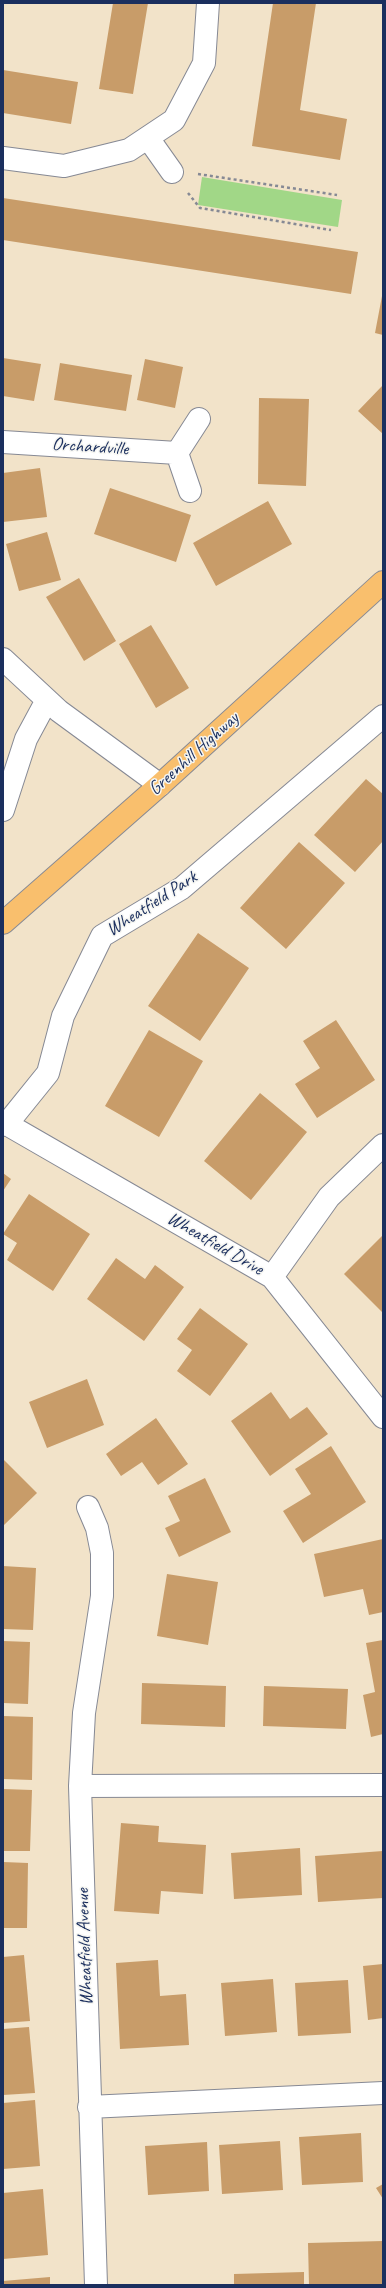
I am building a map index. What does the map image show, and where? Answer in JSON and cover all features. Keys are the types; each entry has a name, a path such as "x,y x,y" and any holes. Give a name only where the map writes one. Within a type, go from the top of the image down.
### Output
{"main road":[{"name":"Greenhill Highway","path":"3,923 160,785 383,582"}],"street":[{"path":"3,158 64,166 129,150 174,120 204,63 208,3"},
{"path":"148,138 172,172"},
{"path":"190,491 177,453 199,419"},
{"name":"Orchardville","path":"3,442 177,453"},
{"path":"3,659 47,700 160,785"},
{"path":"3,810 26,739 47,700"},
{"name":"Wheatfield Park","path":"5,1123 48,1073 63,1016 102,936 182,888 383,716"},
{"name":"Wheatfield Drive","path":"5,1123 272,1277 383,1417"},
{"path":"272,1277 329,1197 383,1144"},
{"name":"Wheatfield Avenue","path":"88,1507 97,1528 102,1553 102,1596 84,1713 80,1786 89,2108 96,2285"},
{"path":"80,1786 383,1785"},
{"path":"89,2108 383,2093"}],"path":[{"path":"172,172 206,175 337,195"},
{"path":"172,172 200,208 331,230"}],"green space":[{"path":"202,177 342,200 338,227 198,205"}],"building":[{"path":"113,3 148,3 133,94 99,89"},
{"path":"273,3 316,3 300,110 347,119 340,160 252,146"},
{"path":"3,70 78,82 71,124 3,113"},
{"path":"3,198 358,252 351,294 3,240"},
{"path":"383,296 383,335 375,333"},
{"path":"3,358 41,364 34,401 3,396"},
{"path":"145,359 183,367 175,408 137,400"},
{"path":"60,363 132,375 126,411 54,400"},
{"path":"383,385 383,434 358,411"},
{"path":"259,398 309,399 306,486 258,484"},
{"path":"40,468 47,517 3,522 3,473"},
{"path":"110,488 191,515 176,562 94,534"},
{"path":"268,501 292,544 216,586 193,543"},
{"path":"47,532 61,580 19,591 6,544"},
{"path":"79,578 116,641 84,661 46,597"},
{"path":"151,625 189,688 156,708 119,644"},
{"path":"366,779 383,794 383,841 355,872 314,835"},
{"path":"299,842 345,883 286,949 240,908"},
{"path":"198,933 249,968 200,1041 148,1006"},
{"path":"336,1020 375,1080 317,1118 295,1084 320,1068 303,1041"},
{"path":"149,1030 203,1061 159,1137 105,1106"},
{"path":"260,1093 307,1132 251,1200 204,1161"},
{"path":"3,1173 11,1179 3,1191"},
{"path":"29,1194 90,1234 53,1291 7,1260 17,1243 3,1234"},
{"path":"383,1235 383,1313 344,1274"},
{"path":"116,1258 145,1279 155,1265 184,1287 144,1341 87,1299"},
{"path":"200,1308 248,1344 210,1396 177,1371 192,1350 177,1339"},
{"path":"87,1379 104,1425 47,1448 29,1402"},
{"path":"271,1392 290,1419 307,1407 328,1434 270,1476 231,1421"},
{"path":"156,1418 188,1464 158,1485 142,1462 121,1476 106,1454"},
{"path":"331,1446 366,1502 303,1543 283,1511 311,1494 295,1469"},
{"path":"3,1459 37,1493 3,1526"},
{"path":"205,1478 231,1532 179,1557 165,1528 180,1521 168,1496"},
{"path":"383,1539 383,1612 369,1615 363,1589 324,1597 314,1554"},
{"path":"3,1566 36,1568 33,1630 3,1629"},
{"path":"167,1574 218,1582 208,1645 157,1636"},
{"path":"383,1640 383,1734 371,1737 363,1695 375,1692 366,1643"},
{"path":"3,1641 30,1642 28,1704 3,1703"},
{"path":"142,1683 226,1686 225,1727 141,1724"},
{"path":"264,1686 348,1689 346,1729 263,1726"},
{"path":"3,1716 33,1717 32,1780 3,1779"},
{"path":"3,1789 32,1790 30,1851 3,1851"},
{"path":"121,1823 159,1826 158,1842 206,1845 203,1894 161,1891 159,1914 114,1911"},
{"path":"300,1848 302,1895 234,1899 231,1853"},
{"path":"383,1851 383,1898 318,1902 315,1856"},
{"path":"3,1862 28,1863 27,1928 3,1928"},
{"path":"24,1955 30,2021 3,2023 3,1957"},
{"path":"158,1960 160,1996 186,1994 189,2045 120,2049 116,1963"},
{"path":"383,1964 383,2018 368,2020 363,1966"},
{"path":"273,1979 277,2032 225,2036 221,1983"},
{"path":"348,1980 351,2033 298,2036 295,1983"},
{"path":"29,2027 35,2093 3,2095 3,2029"},
{"path":"35,2100 40,2166 3,2169 3,2103"},
{"path":"361,2133 363,2182 302,2185 299,2137"},
{"path":"280,2141 283,2190 222,2194 219,2145"},
{"path":"207,2142 209,2191 148,2195 145,2146"},
{"path":"383,2184 383,2199 376,2188"},
{"path":"43,2189 48,2255 3,2259 3,2193"},
{"path":"383,2241 383,2285 309,2285 308,2243"},
{"path":"304,2272 304,2285 234,2285 234,2274"},
{"path":"50,2277 50,2285 3,2285 3,2281"}]}
